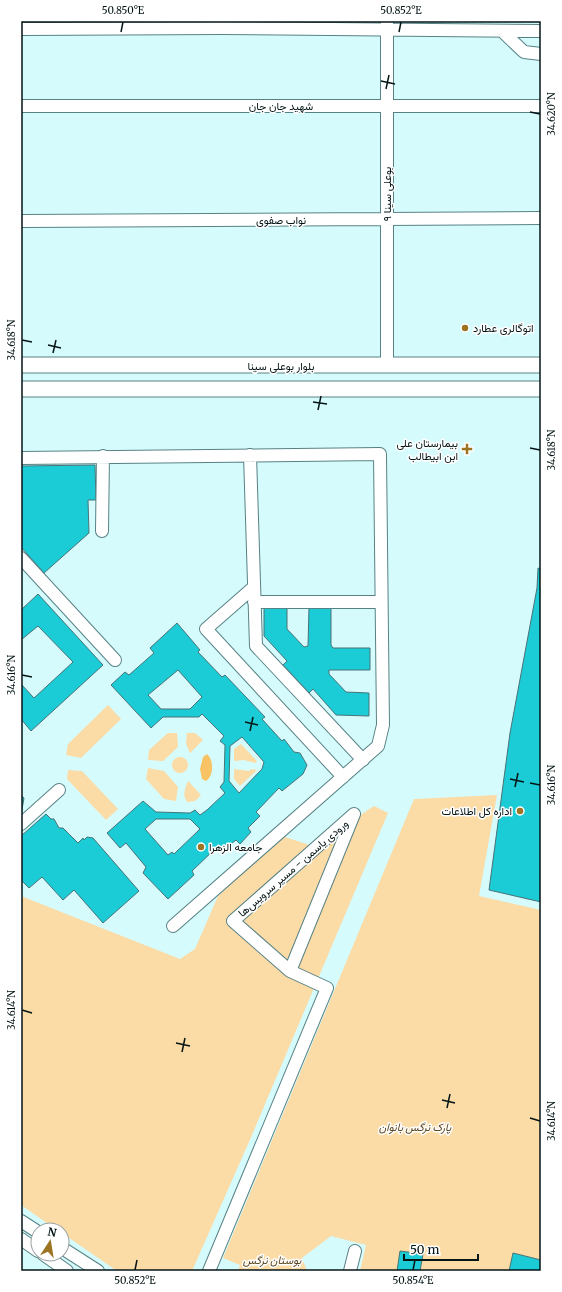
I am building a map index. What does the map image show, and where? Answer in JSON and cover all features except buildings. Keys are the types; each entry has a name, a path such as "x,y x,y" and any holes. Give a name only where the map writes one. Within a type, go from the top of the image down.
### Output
{"main road":[{"name":"بلوار بوعلی سینا","path":"21,365 541,366"},
{"name":"بلوار بوعلی سینا","path":"21,389 541,389"}],"street":[{"path":"21,29 221,25 387,25 502,31 541,31"},
{"name":"بوعلی سینا ۹","path":"387,25 387,366"},
{"path":"502,31 524,52 541,54"},
{"name":"شهید جان جان","path":"21,106 541,106"},
{"name":"نواب صفوی","path":"21,221 541,218"},
{"path":"21,458 380,454 383,725 378,746 173,926"},
{"path":"250,455 256,646 363,760"},
{"path":"102,531 103,456"},
{"path":"21,558 115,660"},
{"path":"254,587 206,629 343,777"},
{"path":"254,602 381,602"},
{"path":"21,824 59,790"},
{"name":"ورودی یاسمن - مسیر سرویس‌ها","path":"354,814 316,907 290,971 234,921 354,814"},
{"path":"209,1271 327,988 290,971"},
{"path":"21,1221 30,1227"},
{"path":"21,1239 30,1245"},
{"path":"350,1271 355,1251"},
{"path":"70,1253 98,1271"},
{"path":"54,1262 67,1271"}],"green space":[{"path":"108,705 121,719 81,758 66,755 68,744"},
{"path":"168,733 177,733 178,747 163,761 148,760 149,750"},
{"path":"187,733 195,733 203,740 190,753 186,744"},
{"path":"241,744 257,761 255,763 244,760 234,761 234,749"},
{"path":"177,757 183,757 188,762 186,771 183,773 177,773 172,768 172,762"},
{"path":"148,768 164,771 178,787 176,801 164,799 146,779"},
{"path":"234,769 249,771 251,769 257,770 240,786 234,779"},
{"path":"68,770 82,771 118,809 106,820 67,779"},
{"path":"188,781 201,795 195,801 187,802 185,799 184,792"},
{"name":"پارک نرگس بانوان","path":"497,795 479,896 541,910 541,1271 360,1271 366,1245 331,1236 302,1258 307,1271 238,1271 240,1265 223,1258 414,799"},
{"path":"374,806 388,813 249,1142 192,1271 117,1271 70,1239 70,1222 45,1222 21,1205 21,896 180,959 195,949 218,896 282,836 313,846"}],"shaded area":[{"path":"207,754 211,760 212,772 209,779 206,781 202,779 200,769 203,757"}],"place":[{"name":"اتوگالری عطارد","path":"465,328"},
{"name":"بیمارستان علی ابن ابیطالب","path":"467,449"},
{"name":"اداره کل اطلاعات","path":"520,811"},
{"name":"جامعه الزهرا","path":"201,847"}],"park label":[{"name":"بوستان نرگس","path":"272,1260"}]}
